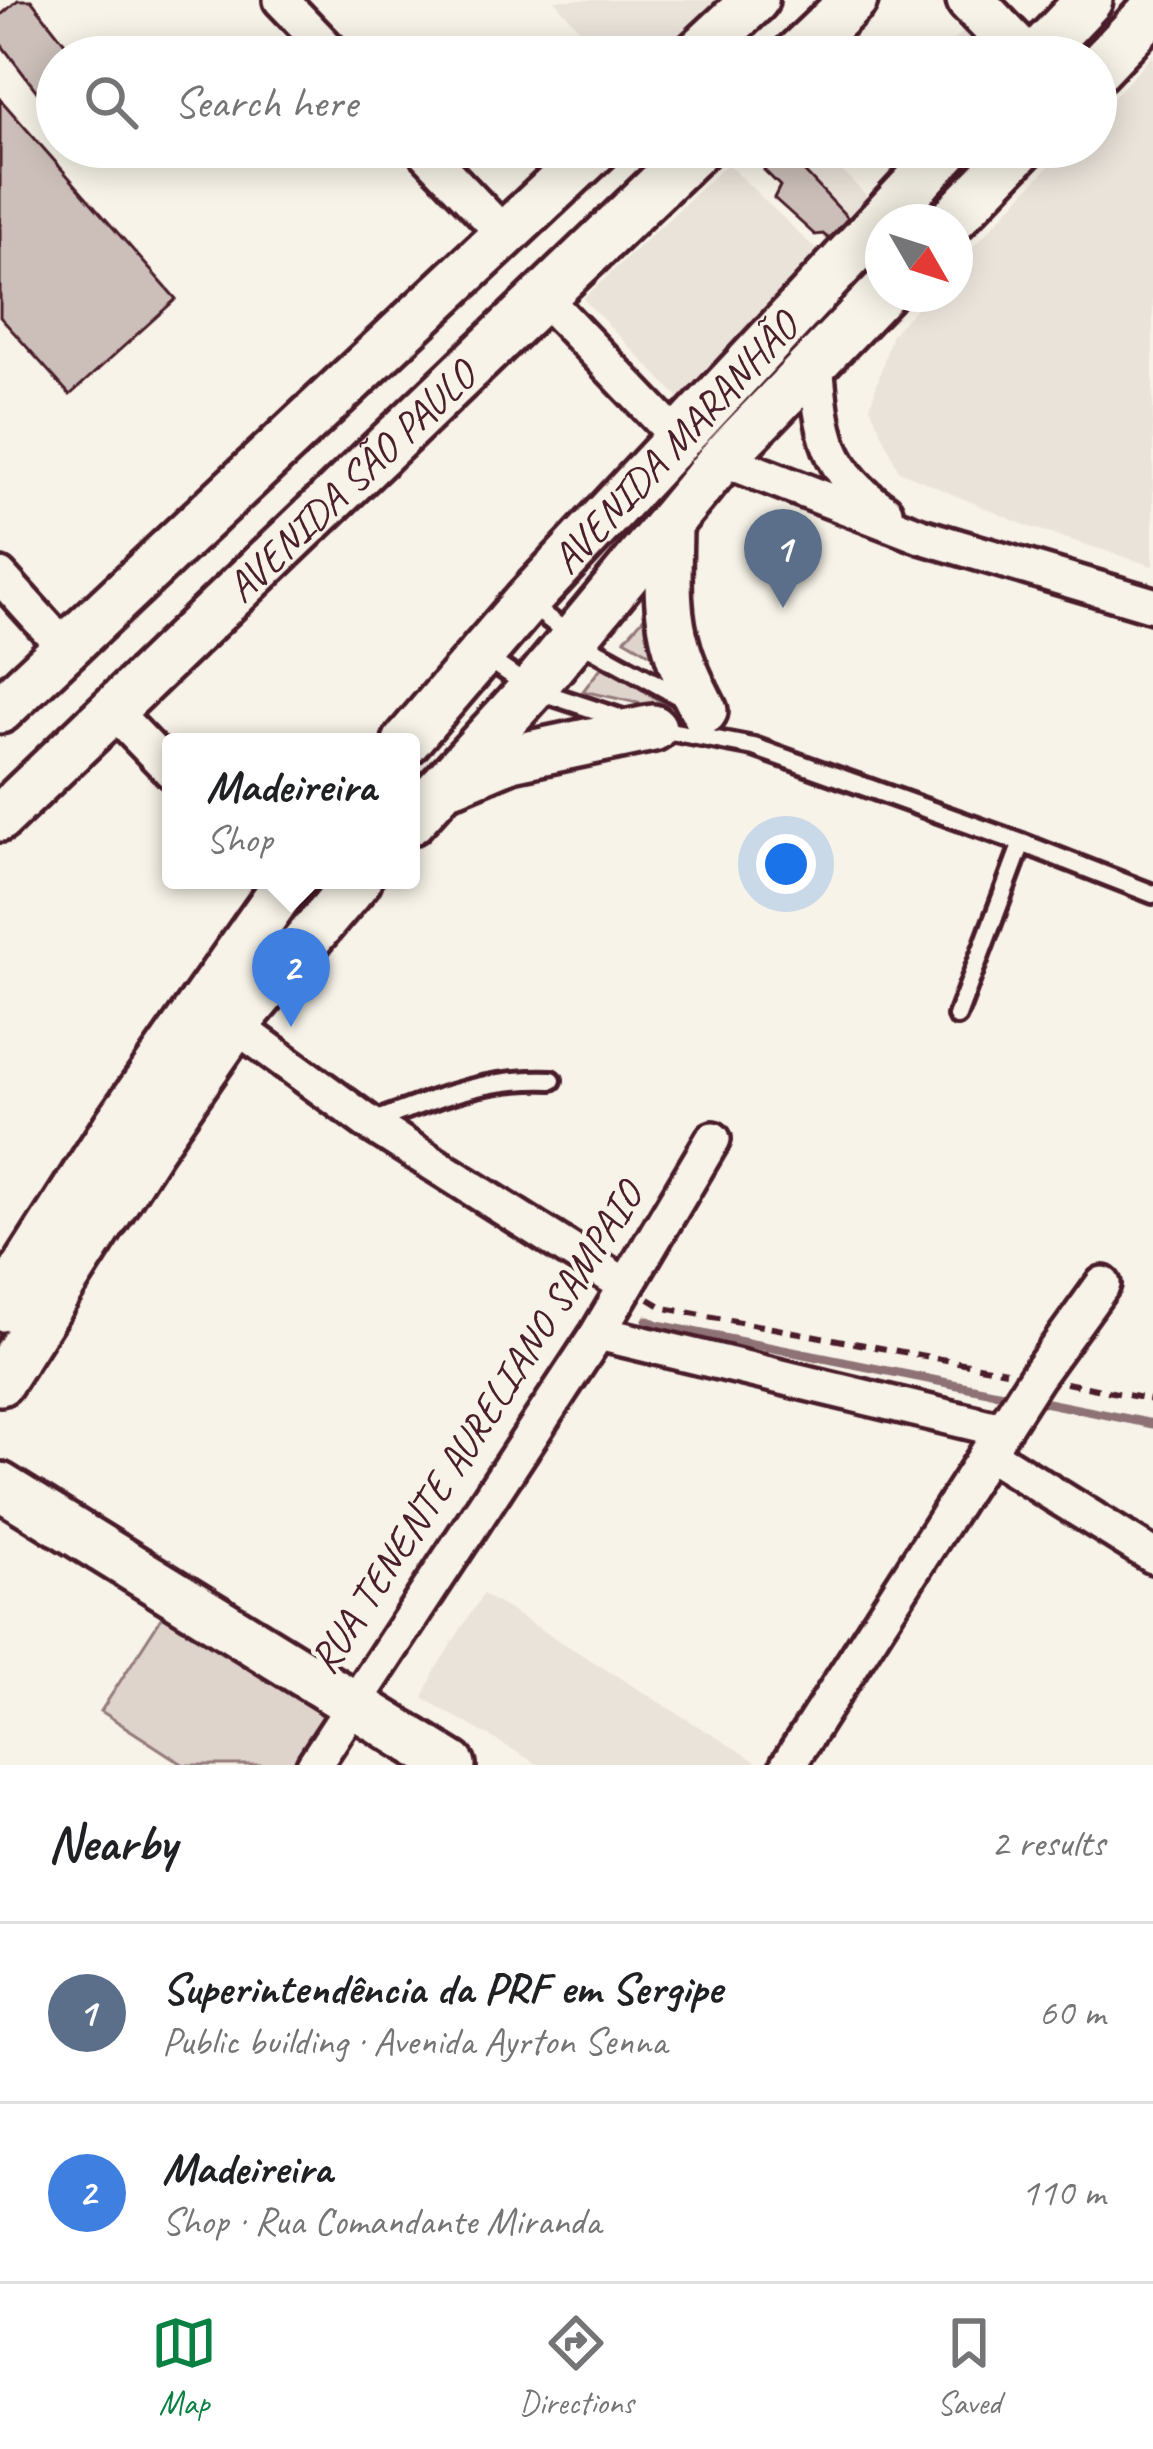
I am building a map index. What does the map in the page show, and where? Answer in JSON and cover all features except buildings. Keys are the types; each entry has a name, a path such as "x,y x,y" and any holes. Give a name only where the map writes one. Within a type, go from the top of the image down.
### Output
{"main road":[{"path":"716,36 755,0"},
{"path":"816,36 854,0"},
{"path":"970,0 1005,36"},
{"path":"1055,36 1089,0"},
{"path":"1117,48 1153,10"},
{"name":"AVENIDA SÃO PAULO","path":"0,710 575,168"},
{"name":"AVENIDA SÃO PAULO","path":"0,818 677,168"},
{"name":"AVENIDA MARANHÃO","path":"414,733 526,602 930,168"},
{"path":"967,204 1002,168"},
{"name":"AVENIDA MARANHÃO","path":"425,804 532,689 722,460 865,311"},
{"path":"669,523 672,631 704,711"},
{"path":"425,804 511,758 653,728"},
{"path":"0,1308 277,889"},
{"path":"0,1382 235,1025 350,889"},
{"path":"0,1486 452,1765"}],"street":[{"path":"281,0 315,36"},
{"path":"441,168 504,234"},
{"path":"542,296 677,437"},
{"path":"816,362 821,412 833,458 871,502 921,536"},
{"path":"722,460 921,536 1153,605"},
{"path":"0,575 65,648"},
{"path":"113,712 162,762"},
{"path":"235,1025 369,1124 626,1285"},
{"name":"RUA TENENTE AURELIANO SAMPAIO","path":"314,1765 598,1334 713,1139"},
{"path":"788,1765 1036,1377 1102,1284"},
{"path":"598,1334 995,1442 1153,1556"}],"lane":[{"path":"526,602 574,639 704,711 754,747"},
{"path":"480,654 532,689 653,728 754,747 1153,894"},
{"path":"957,1016 1022,843"},
{"path":"369,1124 479,1084 552,1080"}],"path":[{"path":"626,1285 664,1308 1153,1400"}],"shaded area":[{"path":"554,0 723,0 685,36 586,36"},
{"path":"969,26 979,36 959,36"},
{"path":"1153,55 1153,566 1027,526 899,471 870,407 892,334 912,312 973,312 973,247 1047,168 1117,168 1117,94"},
{"path":"723,168 731,168 829,262 686,405 583,299"},
{"path":"801,168 839,168 870,199 848,218"},
{"path":"669,589 691,677 625,639"},
{"path":"603,665 675,711 583,691"},
{"path":"483,1594 755,1761 752,1765 539,1765 423,1698"},
{"path":"165,1612 325,1715 294,1765 184,1765 101,1711"}],"waterway":[{"path":"647,1320 1153,1424"}],"place":[{"name":"Superintendência da PRF em Sergipe","path":"783,608"},
{"name":"Madeireira","path":"291,1027"}]}
